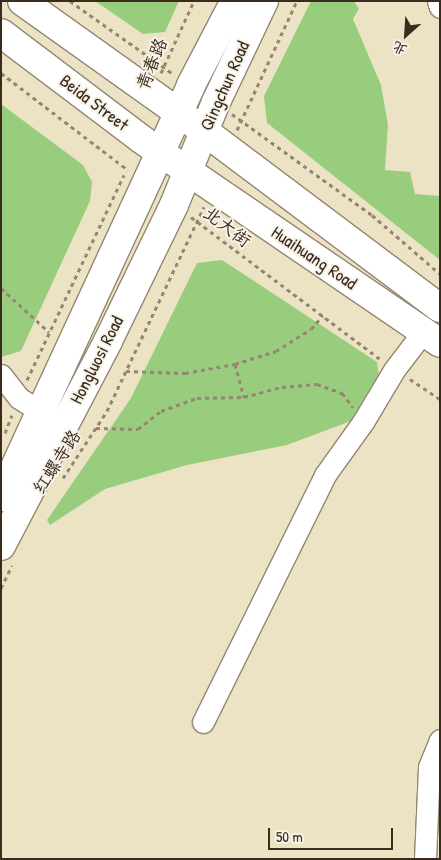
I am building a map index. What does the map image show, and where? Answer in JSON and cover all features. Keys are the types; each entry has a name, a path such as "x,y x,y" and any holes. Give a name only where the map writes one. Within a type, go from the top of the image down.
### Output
{"main road":[{"path":"22,1 204,131"},
{"name":"Qingchun Road","path":"151,146 178,113 235,1"},
{"name":"Qingchun Road","path":"188,172 216,102 264,1"},
{"name":"Beida Street","path":"1,32 188,172"},
{"name":"Huaihuang Road","path":"204,131 440,308"},
{"name":"Hongluosi Road","path":"1,496 30,404 151,146"},
{"name":"Hongluosi Road","path":"8,554 63,427 174,205 188,172"},
{"name":"Huaihuang Road","path":"188,172 431,338"}],"street":[{"path":"438,1 440,7"},
{"path":"203,722 325,475 364,422 394,370 431,338"},
{"path":"1,375 30,404 63,427"},
{"path":"425,859 429,767 440,740"}],"path":[{"path":"70,1 191,85"},
{"name":"青春路","path":"153,94 163,67 194,1"},
{"path":"229,150 241,120 297,1"},
{"path":"1,74 137,178"},
{"path":"216,102 372,215 440,274"},
{"path":"1,441 30,404 49,332 137,178 151,146"},
{"name":"红螺寺路","path":"58,485 96,428 126,370 212,190"},
{"name":"北大街","path":"174,205 394,370 440,399"},
{"path":"1,288 49,332"},
{"path":"126,370 185,372 235,364 276,351 311,329 323,315"},
{"path":"235,364 244,397"},
{"path":"96,428 138,429 161,411 197,398 244,397 282,387 317,384 342,393 364,422"},
{"path":"1,588 8,554"}],"green space":[{"path":"95,1 179,1 165,32 143,34"},
{"path":"311,1 354,1 359,9 353,19 381,85 388,125 385,170 410,172 415,194 440,196 440,260 267,123 264,96"},
{"path":"1,104 83,165 92,182 90,201 21,351 1,357"},
{"path":"222,260 377,362 379,377 351,421 287,445 187,465 105,489 50,525 47,520 131,398 197,263"}]}
